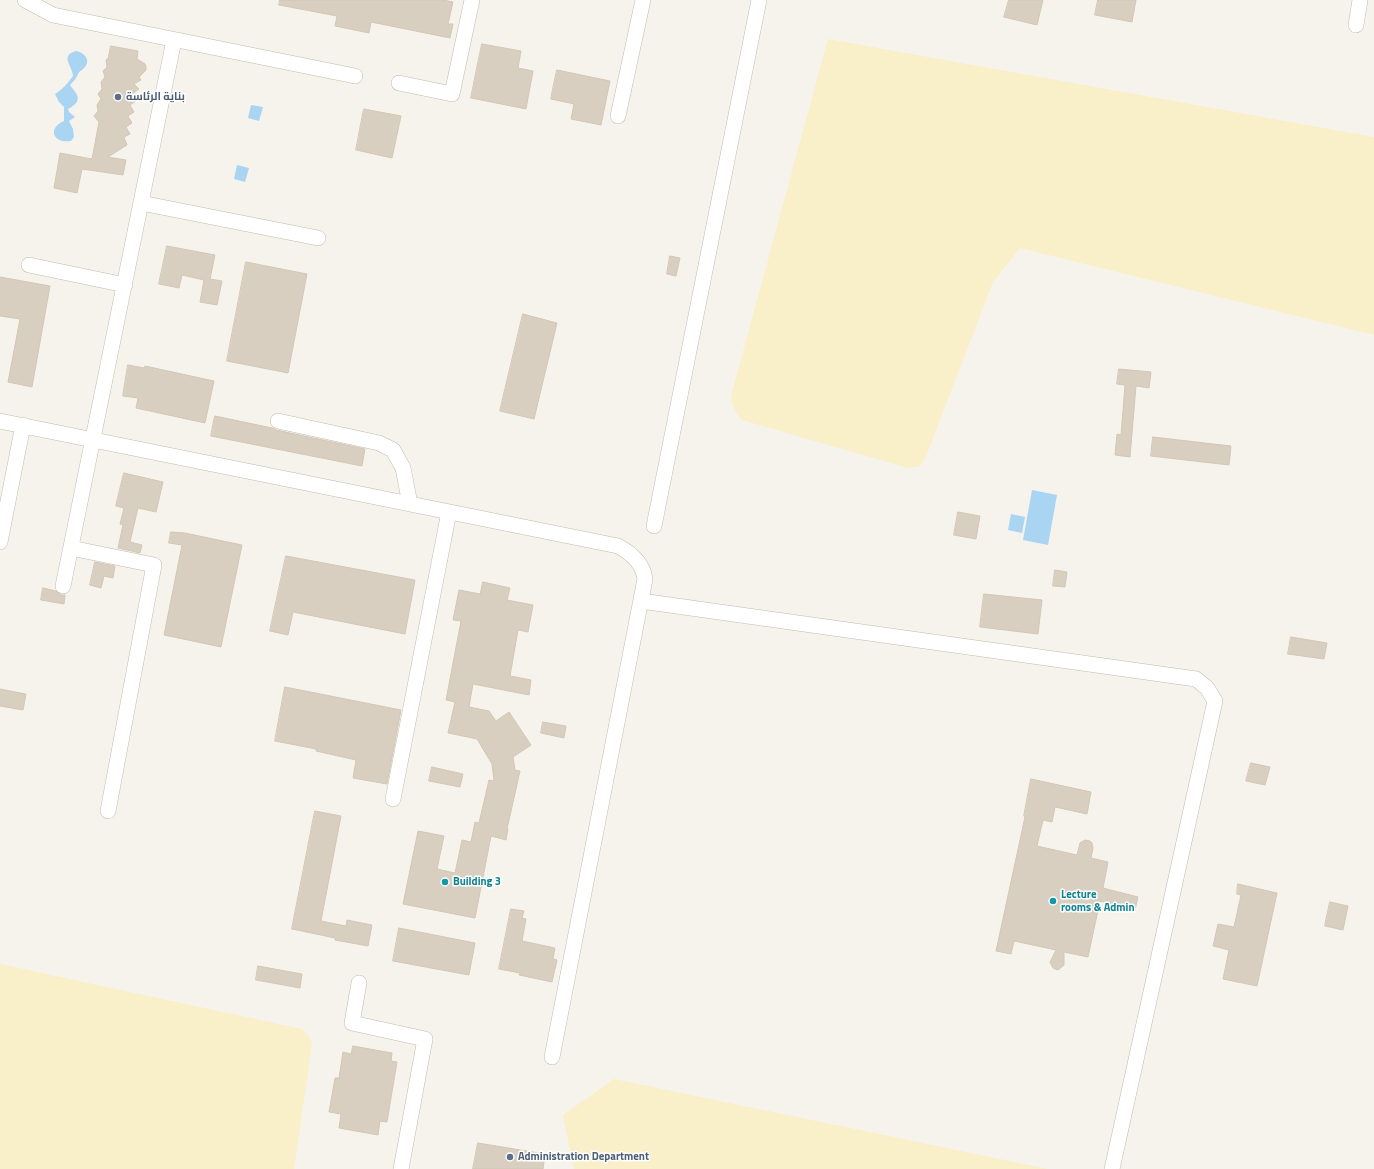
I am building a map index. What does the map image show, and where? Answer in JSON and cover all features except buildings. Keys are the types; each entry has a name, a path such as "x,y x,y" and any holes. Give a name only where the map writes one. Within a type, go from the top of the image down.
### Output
{"lane":[{"path":"25,0 39,4 53,15 355,76"},
{"path":"400,83 452,94 472,0"},
{"path":"618,116 643,0"},
{"path":"654,526 759,0"},
{"path":"1356,25 1360,0"},
{"path":"63,586 174,40"},
{"path":"141,203 318,238"},
{"path":"29,265 125,285"},
{"path":"0,421 618,546 628,551 644,570 645,579 552,1057"},
{"path":"278,421 378,443 393,450 403,468 410,504"},
{"path":"0,542 23,426"},
{"path":"393,800 450,512"},
{"path":"71,548 154,565 108,811"},
{"path":"641,601 1196,679 1207,688 1215,701 1112,1169"},
{"path":"359,983 352,1023 425,1039 401,1169"}],"sand":[{"path":"828,39 1374,137 1374,335 1020,248 993,282 925,459 920,466 908,468 742,420 734,409 731,396"},
{"path":"0,964 302,1029 309,1036 312,1044 294,1169 0,1169"},
{"path":"614,1079 1048,1169 574,1169 563,1115"}],"water":[{"path":"76,51 86,57 87,64 70,85 77,95 78,100 68,109 69,112 75,117 69,121 73,129 74,137 71,141 65,141 56,138 54,135 55,128 64,121 64,107 59,102 55,94 65,86 73,76 68,62 68,56"},
{"path":"251,105 263,107 259,121 248,118"},
{"path":"237,165 249,168 245,182 234,179"},
{"path":"1032,490 1057,495 1048,545 1023,540"},
{"path":"1011,514 1025,517 1022,533 1008,530"}],"place":[{"name":"بناية الرئاسة","path":"118,97"},
{"name":"Building 3","path":"445,882"},
{"name":"Lecture rooms & Admin","path":"1053,901"},
{"name":"Administration Department","path":"510,1157"}]}
